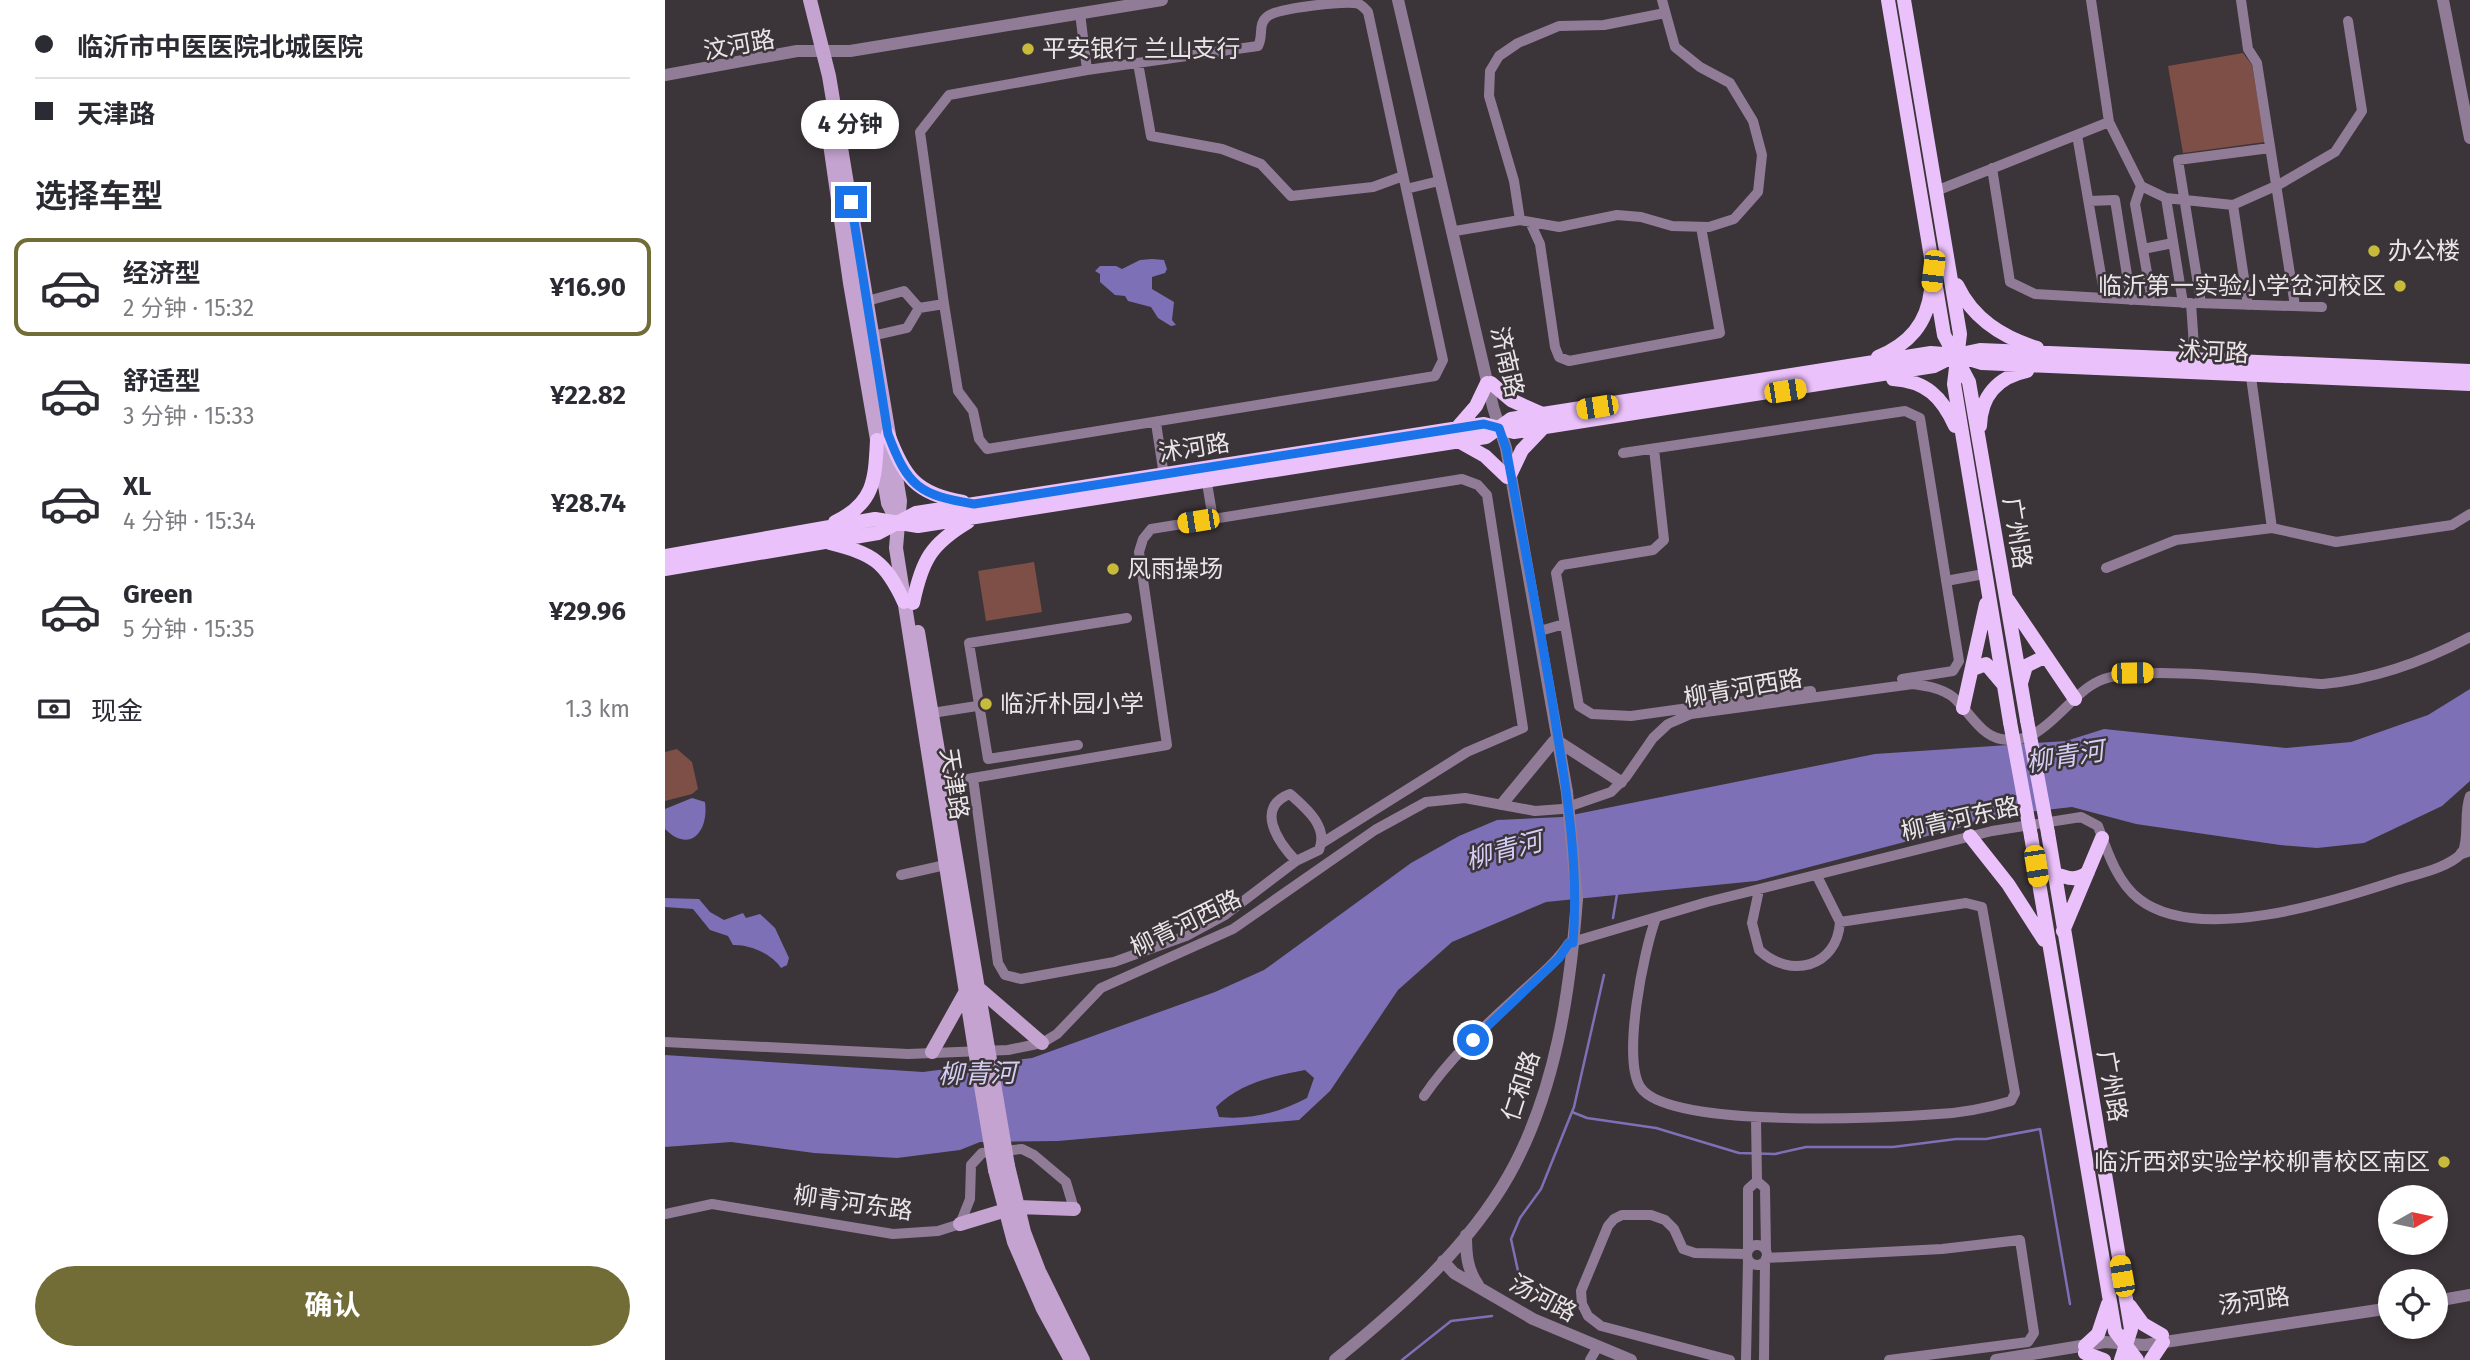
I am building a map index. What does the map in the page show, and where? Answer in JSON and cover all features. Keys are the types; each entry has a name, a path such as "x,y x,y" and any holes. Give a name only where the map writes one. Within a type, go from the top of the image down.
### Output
{"main road":[{"name":"天津路","path":"810,0 829,76 867,301 882,437"},
{"name":"天津路","path":"818,0 823,26 821,77 843,237 882,437 899,501 896,548 945,784 971,990"},
{"name":"广州路","path":"1888,0 1944,335 1969,382 2054,873 2131,1329 2120,1360"},
{"name":"广州路","path":"1904,0 1960,334 1954,384 1984,574 2115,1331 2137,1360"},
{"path":"1948,266 1967,307 2017,341 2052,360"},
{"path":"1860,372 1893,351 1918,330 1929,311 1933,271"},
{"name":"沭河路","path":"975,511 1164,476 1458,435 1486,437 1511,419 1543,421 1860,372 1931,353 1956,355 1980,351 2251,377 2447,377 2470,371"},
{"path":"1979,445 1980,414 1992,388 2011,374 2052,360"},
{"name":"沭河路","path":"2052,360 2195,361 2447,377 2470,384"},
{"path":"2470,363 2447,377 2470,396"},
{"path":"1860,372 1909,380 1932,390 1947,408 1963,442"},
{"path":"1489,383 1543,421 1522,450 1509,475 1458,435 1489,383"},
{"name":"沭河路","path":"665,556 824,535 878,533 916,513 975,511 1207,483 1458,435"},
{"path":"882,437 901,468 921,489 935,497 975,511"},
{"path":"882,437 875,480 866,498 824,535 874,558 891,574 908,602"},
{"path":"908,602 931,549 975,511"},
{"name":"沭河路","path":"665,569 824,535"},
{"path":"2004,593 2044,657 2075,699"},
{"path":"1963,708 1988,596"},
{"name":"天津路","path":"908,602 945,865 971,990 1002,1168 1012,1208"},
{"path":"2020,684 2026,666 2044,657"},
{"path":"1973,668 1986,664 2003,684"},
{"path":"1970,836 2008,884 2049,951"},
{"path":"2063,932 2102,838"},
{"path":"2008,884 2019,890 2027,887 2036,866"},
{"path":"2054,873 2071,879 2081,878 2088,872"},
{"path":"932,1052 971,990 1042,1043"},
{"path":"1012,1208 1019,1253 1071,1360"},
{"path":"1012,1208 1039,1271 1083,1360"},
{"path":"960,1224 1012,1208 1074,1209"},
{"path":"2104,1360 2085,1349 2098,1334 2109,1299"},
{"path":"2126,1300 2143,1324 2163,1339 2151,1360"}],"street":[{"name":"汶河路","path":"665,77 1133,0"},
{"name":"汶河路","path":"821,52 850,51 1162,0"},
{"name":"济南路","path":"1400,0 1439,181 1489,383"},
{"name":"济南路","path":"1400,0 1499,428"},
{"path":"1455,231 1525,221 1559,227 1617,215 1641,217 1672,226 1701,227 1734,219 1758,192 1762,155 1753,121 1730,83 1700,67 1675,47 1662,0"},
{"path":"2091,0 2109,122 2141,186 2166,198 2233,205 2276,186 2335,152 2362,111 2348,21"},
{"path":"2241,0 2248,49 2257,63 2295,306"},
{"path":"2444,0 2470,138"},
{"path":"2451,0 2470,102"},
{"path":"1327,4 1359,4 1368,12 1372,23 1443,359 1435,376 987,449 979,439 973,411 958,391 920,132 949,95 1087,70 1258,46 1261,24 1269,15 1327,4"},
{"path":"1080,13 1087,70"},
{"path":"1665,13 1604,25 1559,26 1518,43 1499,57 1490,71 1489,96 1525,221 1540,244 1555,347 1559,357 1569,361 1720,333 1701,227"},
{"path":"1138,64 1151,136 1222,149 1261,164 1291,196 1373,187 1403,176"},
{"path":"1935,191 2109,122"},
{"path":"2077,135 2105,298"},
{"path":"2195,361 2184,200 2178,160 2270,148"},
{"path":"1992,168 2010,282 2035,294 2322,307"},
{"path":"1406,189 1439,181"},
{"path":"2141,186 2135,204 2152,301"},
{"path":"2166,198 2173,243 2192,303"},
{"path":"2089,201 2115,200 2131,300"},
{"path":"2233,205 2248,305"},
{"path":"2143,250 2173,243"},
{"path":"867,301 904,291 919,308"},
{"path":"872,335 907,328 919,308 944,304"},
{"path":"2251,377 2272,528"},
{"path":"1623,453 1905,411 1920,418 1959,661 1953,671 1630,716 1592,714 1579,706 1556,573 1562,565 1653,551 1664,540 1654,449"},
{"path":"1156,423 1164,476"},
{"path":"1499,428 1540,631 1556,742 1502,804"},
{"path":"1509,475 1556,742 1621,782"},
{"path":"945,784 972,778 1167,745 1139,552 1143,539 1151,529 1462,479 1478,485 1487,495 1523,728 1467,752 1322,843 1313,854 1296,861 1225,915 1186,936 1102,964 1021,979 1005,975 998,963 972,778"},
{"path":"1207,483 1213,519"},
{"path":"2106,568 2176,540 2272,528 2336,542 2452,525 2470,514"},
{"path":"1946,581 1984,574"},
{"path":"1078,745 988,759 977,706 969,643 1127,618"},
{"path":"1540,631 1564,624"},
{"name":"柳青河西路","path":"665,1042 832,1052 1008,1050 1042,1043 1058,1034 1101,988 1233,929 1375,830 1426,802 1465,797 1535,811 1562,809 1611,792 1653,738 1668,724 1691,714 1913,684 1940,689 1978,725 2000,739 2017,738 2053,722 2075,699 2099,681 2132,673 2323,684 2349,682 2424,661 2470,637"},
{"path":"932,713 977,706"},
{"name":"仁和路","path":"1335,1360 1401,1304 1466,1235 1508,1177 1528,1136 1559,1032 1568,990 1574,899 1556,742"},
{"path":"1296,861 1284,849 1272,820 1271,807 1276,799 1290,794 1308,810 1320,829 1322,843"},
{"name":"柳青河东路","path":"1571,943 1759,890 1970,836 2081,817 2098,826 2108,856 2139,900 2164,912 2193,918 2255,918 2336,900 2437,867 2466,852 2466,814 2470,796"},
{"path":"1313,854 1322,868"},
{"path":"901,875 945,865"},
{"path":"1759,890 1752,923 1759,950 1780,963 1795,967 1820,960 1833,949 1840,922 1834,906 1822,892 1817,876"},
{"path":"1656,918 1650,934 1635,1013 1633,1069 1641,1089 1657,1101 1756,1118 1939,1114 2011,1101 2015,1093 1982,907 1966,903 1840,922"},
{"path":"1424,1096 1450,1064 1505,1007 1559,958 1571,943"},
{"name":"仁和路","path":"1342,1360 1404,1307 1429,1281 1505,1175 1524,1134 1555,1031 1571,943"},
{"path":"1756,1118 1758,1181 1765,1188 1764,1360"},
{"path":"960,1224 970,1199 971,1165 982,1153 1022,1149 1034,1155 1066,1182 1074,1209"},
{"path":"1746,1360 1748,1189 1758,1181"},
{"name":"柳青河东路","path":"665,1214 712,1204 893,1234 938,1231 960,1224"},
{"path":"1730,1360 1601,1326 1588,1316 1582,1304 1581,1291 1608,1226 1622,1215 1651,1215 1665,1220 1674,1229 1683,1249 1695,1253 1748,1255 1759,1246 1766,1257"},
{"path":"1466,1235 1466,1256 1471,1275 1480,1288"},
{"path":"1748,1255 1756,1265 1766,1257 1915,1251 2020,1240 2034,1334 2028,1342 1889,1360"},
{"name":"汤河路","path":"1443,1261 1454,1273 1593,1354 1631,1360"},
{"path":"2448,1292 2470,1288"},
{"path":"2448,1299 2470,1295"},
{"name":"汤河路","path":"2163,1339 2378,1303"},
{"name":"汤河路","path":"2040,1360 2105,1342 2124,1344 2378,1310"},
{"name":"汤河路","path":"1996,1360 2085,1349"}],"shaded area":[{"path":"2243,53 2252,65 2265,142 2183,153 2168,66"},
{"path":"1034,562 1042,612 986,621 978,571"},
{"path":"677,749 692,762 698,789 692,794 665,801 665,752"}],"water":[{"path":"1140,260 1164,260 1167,269 1165,273 1152,277 1152,289 1174,302 1172,320 1176,325 1171,326 1158,318 1151,307 1128,301 1125,296 1115,295 1100,282 1100,274 1095,271 1100,266 1116,266 1122,269"},
{"name":"柳青河","path":"2470,689 2470,781 2442,806 2364,843 2317,848 2280,845 2136,824 2072,807 2011,814 1756,881 1546,902 1452,942 1398,990 1330,1091 1299,1120 1058,1141 980,1142 960,1150 897,1158 814,1153 731,1142 665,1147 665,1055 923,1072 1032,1058 1215,992 1264,970 1411,863 1459,836 1497,820 1562,817 1875,754 2066,741 2104,729 2286,748 2351,742 2428,715","holes":["1305,1070 1314,1078 1307,1098 1286,1108 1253,1116 1219,1117 1216,1107 1246,1086"]},
{"path":"692,798 705,802 704,822 696,836 682,839 665,829 665,809"},
{"path":"665,898 699,899 710,912 724,920 743,913 746,918 760,914 775,928 789,958 787,965 781,968 772,958 760,951 733,945 728,936 710,930 693,909 665,907"}],"waterway":[{"path":"1613,918 1617,894"},
{"path":"1518,1271 1511,1239 1520,1218 1541,1189 1574,1107 1604,975"},
{"path":"1572,1112 1587,1118 1656,1128 1739,1153 1775,1154 1806,1147 1893,1147 1956,1139 1986,1139 2040,1129 2070,1304"},
{"path":"1402,1360 1451,1321 1492,1316"}],"place":[{"name":"平安银行 兰山支行","path":"1028,49"},
{"name":"办公楼","path":"2374,251"},
{"name":"临沂第一实验小学岔河校区","path":"2400,286"},
{"name":"风雨操场","path":"1113,569"},
{"name":"临沂朴园小学","path":"986,704"},
{"name":"临沂西郊实验学校柳青校区南区","path":"2444,1162"}],"route":[{"path":"851,202 888,434 901,468 921,489 935,497 974,504 1484,424 1499,428 1506,448 1551,694 1567,792 1577,898 1573,943 1569,943 1559,958 1473,1040"}]}
